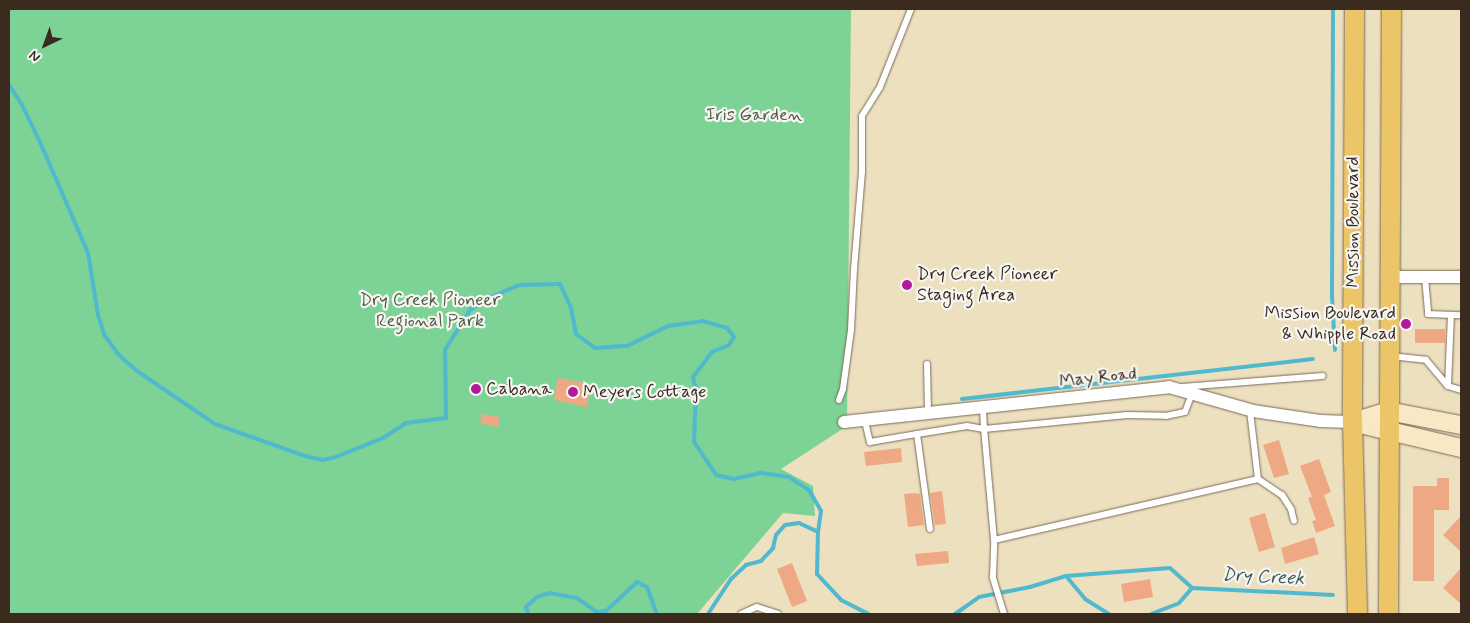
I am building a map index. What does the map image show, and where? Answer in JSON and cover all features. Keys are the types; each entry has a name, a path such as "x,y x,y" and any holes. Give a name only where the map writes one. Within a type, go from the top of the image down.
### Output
{"main road":[{"name":"Mission Boulevard","path":"1354,9 1352,422 1357,614"},
{"name":"Mission Boulevard","path":"1388,614 1387,432 1391,9"},
{"path":"1352,422 1388,411 1461,425"},
{"path":"1352,422 1387,432 1461,448"}],"street":[{"path":"1389,277 1461,276"},
{"name":"May Road","path":"844,422 1169,387 1250,411 1321,421 1352,422"}],"lane":[{"path":"839,400 843,389 851,330 862,172 862,116 880,87 911,9"},
{"path":"1425,277 1428,314 1461,315"},
{"path":"1448,386 1451,315"},
{"path":"1388,356 1426,360 1448,386 1461,390"},
{"path":"928,364 928,412"},
{"path":"1169,387 1323,376"},
{"path":"865,421 870,442 967,426 984,428 1127,414 1166,416 1185,412 1192,394"},
{"path":"983,408 994,540 993,577 1004,614"},
{"path":"1250,411 1258,479"},
{"path":"917,434 930,528"},
{"path":"994,540 1258,479 1268,484 1286,500 1294,521"},
{"path":"741,614 757,607 778,614"}],"green space":[{"name":"Dry Creek Pioneer Regional Park","path":"9,9 851,9 847,426 781,469 813,486 815,516 783,513 697,614 9,614"}],"building":[{"path":"1415,329 1445,329 1445,343 1415,343"},
{"name":"Meyers Cottage","path":"558,378 591,384 587,407 554,400"},
{"path":"482,414 500,417 498,427 480,423"},
{"path":"1279,440 1289,474 1274,478 1263,445"},
{"path":"901,448 902,462 866,466 864,452"},
{"path":"1319,459 1331,492 1324,495 1335,526 1316,533 1312,521 1316,520 1308,498 1312,497 1300,466"},
{"path":"1437,478 1449,478 1449,510 1434,510 1434,581 1413,581 1413,486 1437,486"},
{"path":"942,491 946,524 935,525 930,493"},
{"path":"904,494 920,494 924,525 908,527"},
{"path":"1265,513 1275,547 1259,552 1249,518"},
{"path":"1461,516 1461,552 1443,535"},
{"path":"1314,537 1319,554 1285,564 1281,548"},
{"path":"948,551 949,563 917,566 915,554"},
{"path":"792,563 807,601 792,607 777,569"},
{"path":"1461,568 1461,604 1443,588"},
{"path":"1150,579 1153,597 1124,602 1121,584"}],"waterway":[{"path":"1333,9 1332,296 1335,350"},
{"path":"9,85 22,105 40,142 88,253 98,315 105,336 118,354 137,371 215,424 305,456 323,460 336,457 383,438 406,423 446,418 445,350 470,310 491,297 519,285 560,284 571,308 576,334 595,348 627,346 668,326 703,321 727,328 734,337 729,345 712,352 693,377 696,390 694,442 716,475 734,479 761,473 789,477 809,490 821,511 818,532 817,574 841,600 868,614"},
{"path":"962,399 1313,359"},
{"name":"Dry Creek","path":"708,614 731,579 746,565 761,561 773,548 776,535 785,525 799,523 818,532"},
{"name":"Dry Creek","path":"955,614 979,597 1030,587 1066,576 1170,568 1192,588 1333,595"},
{"name":"Dry Creek","path":"1066,576 1085,599 1109,614"},
{"name":"Dry Creek","path":"528,614 526,607 537,597 549,593 577,598 597,612 606,611 637,582 647,587 657,614"},
{"name":"Dry Creek","path":"1151,614 1179,603 1192,588"}],"place":[{"name":"Dry Creek Pioneer Staging Area","path":"907,285"},
{"name":"Mission Boulevard & Whipple Road","path":"1406,324"},
{"name":"Cabana","path":"476,389"},
{"name":"Meyers Cottage","path":"573,392"}],"park label":[{"name":"Iris Garden","path":"754,115"}]}
